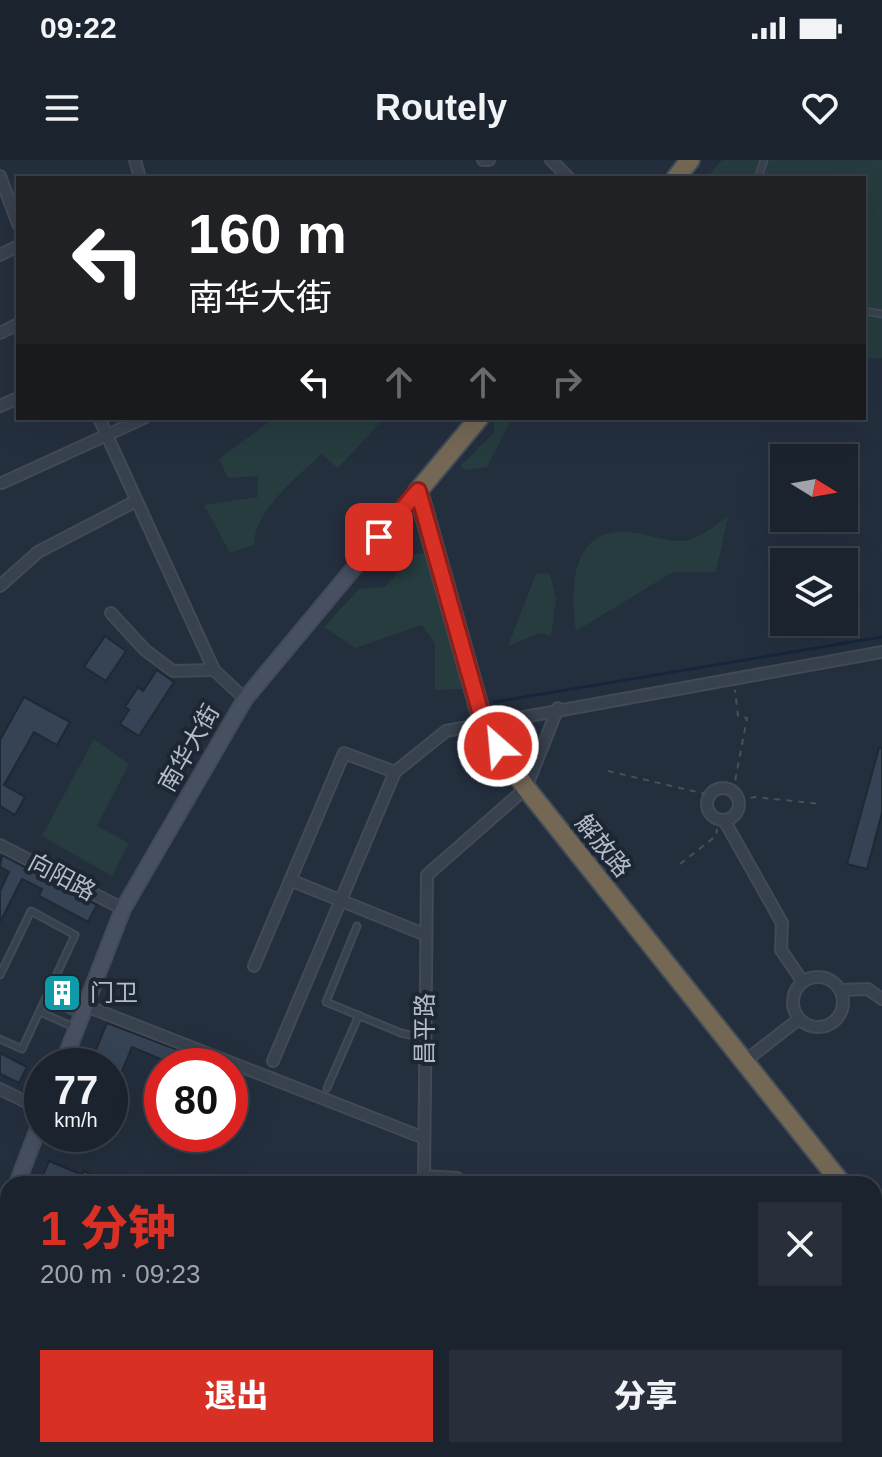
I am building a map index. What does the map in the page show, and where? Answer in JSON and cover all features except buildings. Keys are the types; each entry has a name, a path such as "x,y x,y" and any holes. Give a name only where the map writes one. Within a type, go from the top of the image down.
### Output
{"highway":[{"path":"664,176 677,160"},
{"path":"678,176 690,160"},
{"name":"南华大街","path":"418,491 427,468 464,420"},
{"name":"南华大街","path":"418,491 477,420"},
{"name":"解放路","path":"418,491 484,725 526,788 836,1176"}],"main road":[{"name":"南华大街","path":"69,1048 123,909 245,699 418,491"},
{"path":"20,1176 29,1152"}],"street":[{"path":"551,160 567,176"},
{"path":"0,176 16,219"},
{"path":"100,420 214,670 245,699"},
{"path":"2,483 140,420"},
{"path":"0,586 38,552 136,501"},
{"path":"111,613 145,650 173,671 214,670"},
{"path":"273,1061 395,772 446,731 558,708 882,652"},
{"path":"526,788 558,708"},
{"path":"254,966 344,753 395,772"},
{"name":"昌平路","path":"424,1176 427,875 526,788"},
{"path":"722,820 734,816 736,796 718,789 710,795 708,810 722,820 782,923 781,950 803,982"},
{"name":"向阳路","path":"0,845 123,909"},
{"path":"290,880 426,935"},
{"path":"811,978 828,979 840,990 843,1007 829,1026 813,1027 799,1019 794,995 803,982 811,978"},
{"path":"840,990 868,989 882,999"},
{"path":"82,1016 424,1138"},
{"path":"745,1061 799,1019"},
{"path":"0,1089 24,1101"}],"lane":[{"path":"0,975 31,911 75,935 22,1049 0,1039"},
{"path":"357,926 326,1002 401,1033 425,1038"},
{"path":"46,999 82,1016"},
{"path":"40,1012 82,1016"},
{"path":"327,1088 359,1015"}],"path":[{"path":"734,677 738,716 747,718 736,796 822,804"},
{"path":"608,771 710,795"},
{"path":"680,864 716,836 722,820"}],"green space":[{"path":"722,160 882,160 882,358 866,359 866,176 708,176"},
{"path":"271,420 376,420 379,424 338,468 321,454 269,507 261,519 254,545 230,553 204,505 258,497 258,476 228,478 219,459"},
{"path":"496,420 511,420 487,467 465,470 460,466 495,432 493,424"},
{"path":"728,516 716,572 673,572 576,631 575,577 587,547 599,537 615,532 637,533 685,541 701,535"},
{"path":"434,553 463,689 435,690 435,643 422,625 355,648 324,627 359,589 385,587 414,554"},
{"path":"536,574 550,574 556,599 551,636 540,633 508,646"},
{"path":"94,739 129,764 97,826 129,843 112,876 42,836"}],"waterway":[{"path":"494,702 882,637"}],"place":[{"name":"门卫","path":"62,993"}],"route":[{"path":"379,537 418,491 484,725 498,746"}]}
